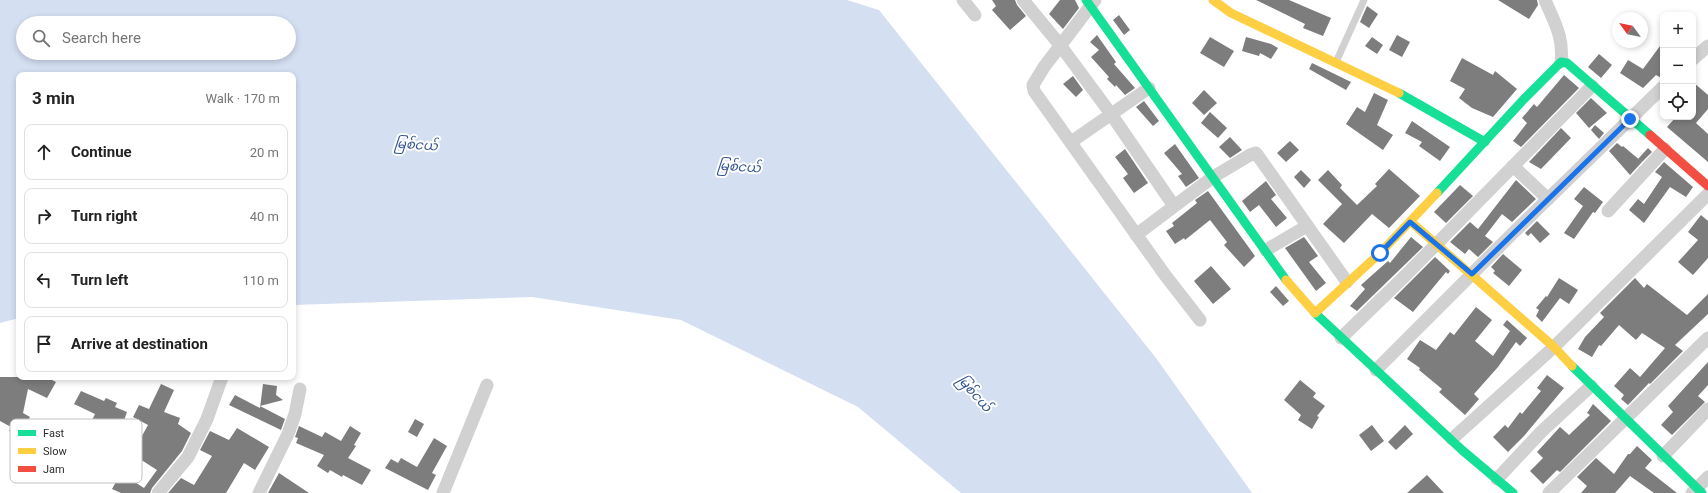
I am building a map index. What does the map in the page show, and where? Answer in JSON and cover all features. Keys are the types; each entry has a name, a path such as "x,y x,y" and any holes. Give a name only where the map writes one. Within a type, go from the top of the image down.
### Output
{"street":[{"path":"963,0 975,15"},
{"path":"1023,0 1060,45 1112,114 1174,206"},
{"path":"1213,0 1231,13 1400,94 1485,142"},
{"path":"1315,313 1380,253 1561,62 1561,38 1545,0"},
{"path":"1200,320 1165,275 1034,91 1033,85 1044,66 1090,2 1149,88 1266,250 1289,285 1341,338 1513,493"},
{"path":"1696,56 1708,46"},
{"path":"1561,62 1567,63 1708,186"},
{"path":"1341,338 1592,86"},
{"path":"1071,142 1149,88"},
{"path":"1376,370 1660,90"},
{"path":"1608,211 1665,149"},
{"path":"1136,234 1213,177 1256,153 1347,282"},
{"path":"1513,166 1548,199"},
{"path":"1452,439 1554,347 1708,194"},
{"path":"1410,222 1437,243 1554,347 1591,386 1697,491 1708,477"},
{"path":"1266,250 1307,226"},
{"path":"1549,493 1707,341"},
{"path":"158,493 188,457 207,419 221,380"},
{"path":"443,493 487,385"},
{"path":"1497,479 1541,432 1591,386"},
{"path":"259,493 288,434 295,414 300,390"},
{"path":"1663,456 1708,409"}],"lane":[{"path":"1336,62 1364,0"}],"water":[{"name":"မြစ်ငယ်","path":"0,0 847,0 879,10 1156,358 1252,493 961,493 858,407 681,320 532,297 296,305 296,72 16,72 16,319 0,323"}],"building":[{"path":"992,0 1015,0 1026,16 1010,30 992,10 996,6"},
{"path":"1060,0 1075,0 1079,8 1063,29 1049,14"},
{"path":"1256,0 1289,0 1331,18 1323,36 1303,28 1305,24"},
{"path":"1498,0 1537,0 1538,5 1529,19"},
{"path":"1367,6 1378,14 1369,28 1360,22"},
{"path":"1119,15 1130,30 1124,35 1113,20"},
{"path":"1097,35 1116,62 1114,64 1135,88 1125,95 1116,85 1115,87 1107,79 1109,77 1091,57 1099,50 1090,42"},
{"path":"1397,35 1410,42 1402,57 1389,50"},
{"path":"1210,37 1234,51 1224,67 1200,53"},
{"path":"1246,37 1271,44 1278,48 1271,59 1260,53 1259,56 1242,51"},
{"path":"1372,37 1383,45 1377,54 1365,46"},
{"path":"1660,46 1660,77 1656,75 1643,88 1620,73 1628,60 1643,69"},
{"path":"1599,54 1612,65 1601,78 1588,67"},
{"path":"1462,58 1493,75 1495,71 1517,89 1493,117 1472,108 1459,98 1465,89 1450,81"},
{"path":"1312,63 1351,82 1346,90 1309,69"},
{"path":"1564,75 1579,88 1521,147 1513,141 1527,123 1522,118 1534,104 1537,107"},
{"path":"1073,76 1083,90 1076,97 1063,84"},
{"path":"1696,85 1708,95 1708,109 1696,123 1708,134 1708,162 1667,127 1673,120 1696,120"},
{"path":"1204,90 1217,103 1204,115 1192,103"},
{"path":"1374,93 1388,100 1377,125 1393,135 1383,150 1346,124 1357,107 1365,112"},
{"path":"1591,98 1607,113 1589,128 1576,113"},
{"path":"1144,101 1159,121 1153,126 1136,107"},
{"path":"1210,112 1227,128 1218,138 1201,123"},
{"path":"1412,121 1450,147 1440,161 1419,146 1422,142 1405,133"},
{"path":"1595,125 1604,133 1599,139 1591,130"},
{"path":"1561,128 1571,138 1541,169 1529,162"},
{"path":"1230,137 1242,150 1230,158 1219,147"},
{"path":"1290,141 1299,150 1286,162 1277,153"},
{"path":"1617,143 1622,147 1623,146 1642,162 1630,175 1609,151"},
{"path":"1175,144 1199,178 1186,187 1178,176 1182,174 1164,153"},
{"path":"1648,148 1652,152 1642,162 1638,159"},
{"path":"1125,149 1148,183 1134,193 1123,178 1128,174 1115,157"},
{"path":"1664,162 1693,187 1686,197 1670,187 1644,223 1629,210 1638,199 1644,204 1662,177 1655,172"},
{"path":"1389,169 1420,196 1389,228 1372,214 1344,243 1323,224 1342,204 1318,180 1328,170 1342,185 1340,188 1357,205 1377,186 1375,184"},
{"path":"1301,170 1311,180 1304,188 1294,177"},
{"path":"1516,180 1536,199 1512,222 1502,214 1485,236 1493,242 1478,257 1469,249 1465,254 1450,242 1470,222 1478,229"},
{"path":"1266,181 1276,195 1271,199 1287,218 1276,227 1259,205 1250,212 1242,201"},
{"path":"1460,185 1473,196 1446,223 1434,212"},
{"path":"1584,187 1603,202 1595,213 1593,212 1574,239 1564,233 1583,206 1574,199"},
{"path":"1208,191 1255,256 1244,267 1224,245 1227,242 1210,220 1185,240 1184,238 1175,244 1166,231 1174,226 1172,223 1197,203 1195,200"},
{"path":"1701,215 1708,221 1708,258 1693,275 1678,262 1698,240 1688,232"},
{"path":"1537,221 1550,234 1540,243 1531,233 1528,236 1525,233"},
{"path":"1304,237 1318,256 1309,262 1326,283 1316,291 1285,248"},
{"path":"1411,237 1423,247 1357,311 1350,306 1365,289 1361,285 1388,261 1390,263"},
{"path":"1503,254 1522,270 1509,286 1493,273 1495,271 1491,267"},
{"path":"1435,257 1450,271 1448,274 1446,272 1413,312 1394,298"},
{"path":"1211,266 1231,289 1213,304 1194,281"},
{"path":"1559,278 1578,290 1569,304 1560,298 1542,322 1536,316 1539,310 1536,308 1546,296 1547,297"},
{"path":"1635,278 1644,288 1647,284 1687,315 1708,294 1708,314 1675,345 1683,351 1628,405 1621,399 1624,395 1614,386 1630,368 1640,377 1665,348 1642,333 1636,340 1619,325 1601,346 1599,345 1592,357 1578,349 1585,337 1604,317 1600,313"},
{"path":"1276,286 1289,301 1283,306 1270,292"},
{"path":"1476,307 1492,320 1475,341 1493,356 1510,331 1503,325 1507,320 1527,338 1520,346 1516,342 1498,367 1474,394 1479,399 1465,415 1439,392 1442,389 1419,370 1420,368 1407,359 1420,340 1436,350 1450,332 1454,335"},
{"path":"1708,362 1708,385 1698,396 1705,402 1672,435 1661,425 1673,412 1668,406"},
{"path":"1547,375 1564,388 1524,436 1508,452 1493,437 1505,425 1508,428 1520,412 1522,414 1541,391 1537,388"},
{"path":"0,377 16,377 16,380 52,380 56,382 47,398 28,389 23,413 30,417 29,419 10,419 10,426 0,421"},
{"path":"1300,380 1316,393 1313,397 1325,406 1317,416 1319,417 1312,429 1298,420 1301,415 1284,400"},
{"path":"161,384 174,390 164,412 180,418 178,424 191,433 182,451 152,488 150,493 121,493 112,489 115,483 136,483 144,488 157,470 142,460 142,436 148,425 142,422 142,419 133,417 139,405 149,409"},
{"path":"263,384 277,386 276,395 283,400 260,406"},
{"path":"81,391 104,401 106,398 117,403 115,407 127,412 124,419 93,419 95,414 74,404"},
{"path":"235,395 260,408 260,406 285,419 281,430 229,405"},
{"path":"1593,404 1611,421 1560,472 1557,470 1543,484 1530,471 1543,458 1537,452 1560,427 1569,435 1590,415 1587,413"},
{"path":"415,419 424,424 417,437 408,432"},
{"path":"1372,425 1384,441 1371,451 1359,435"},
{"path":"1405,425 1413,434 1396,450 1388,442"},
{"path":"299,426 322,437 325,432 341,441 350,426 361,433 354,445 356,446 348,458 371,470 362,485 343,475 342,477 330,470 328,473 317,466 324,455 296,443 298,438 295,437"},
{"path":"237,428 269,447 255,470 244,463 226,493 168,493 181,478 194,485 212,456 200,450 210,431 229,440"},
{"path":"434,438 447,446 432,473 436,475 428,490 385,468 391,459 398,463 401,458 417,467"},
{"path":"1637,446 1652,460 1645,468 1677,493 1654,493 1630,476 1615,493 1581,493 1587,486 1577,477 1596,458 1614,474 1628,454 1630,454"},
{"path":"279,473 309,493 268,493"},
{"path":"1427,475 1444,493 1407,493"}],"traffic: fast":[{"path":"1086,0 1286,280"},
{"path":"1437,193 1524,99 1561,62 1567,63 1650,135"},
{"path":"1399,93 1485,142"},
{"path":"1315,313 1462,450 1513,493"},
{"path":"1572,366 1702,493"}],"traffic: slow":[{"path":"1213,0 1231,13 1399,93"},
{"path":"1286,280 1315,313 1380,253 1437,193"},
{"path":"1411,222 1554,347 1572,366"}],"traffic: jam":[{"path":"1650,135 1708,186"}],"route":[{"path":"1380,253 1410,222 1437,243 1472,274 1630,119"}]}
